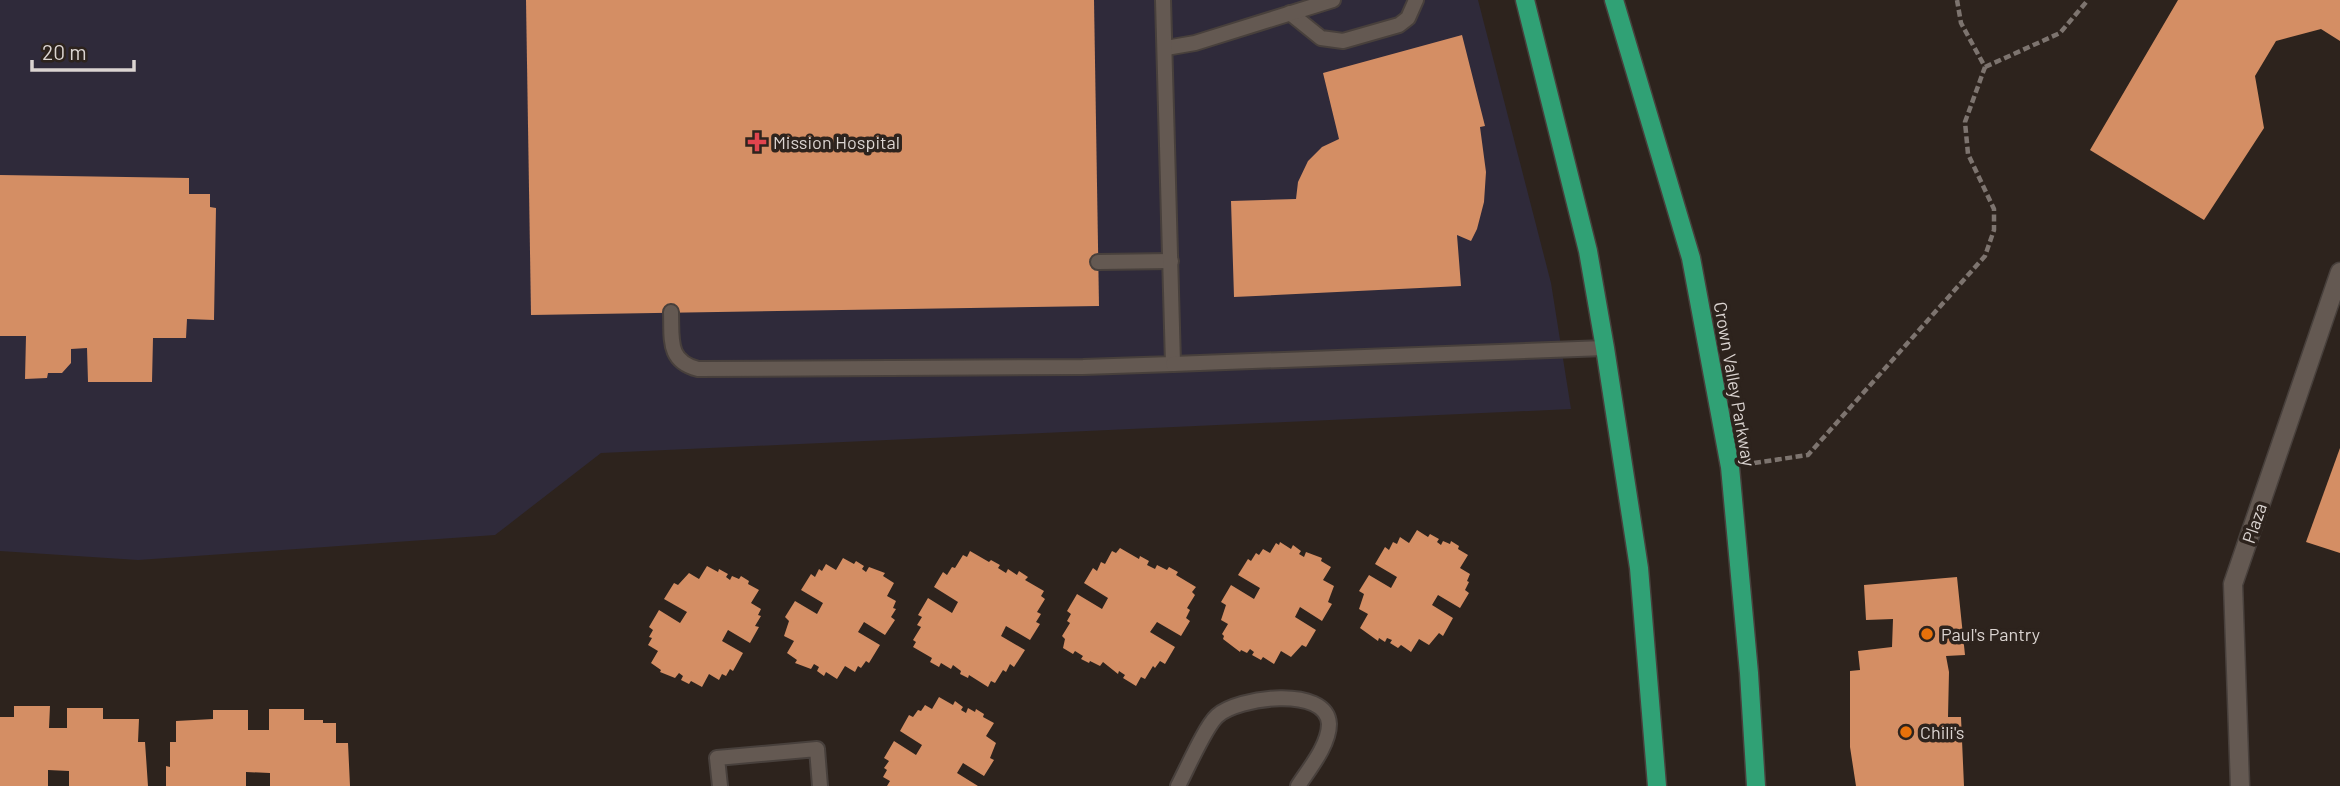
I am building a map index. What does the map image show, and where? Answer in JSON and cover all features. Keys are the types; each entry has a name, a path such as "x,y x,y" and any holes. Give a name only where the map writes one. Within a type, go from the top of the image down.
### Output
{"main road":[{"path":"1525,0 1588,251 1605,348 1639,568 1657,786"},
{"name":"Crown Valley Parkway","path":"1614,0 1691,258 1730,467 1749,673 1756,786"}],"street":[{"name":"Plaza","path":"2240,786 2233,584 2340,272"}],"lane":[{"path":"1163,0 1173,364"},
{"path":"1166,48 1195,43 1333,0"},
{"path":"1290,13 1321,37 1343,41 1399,25 1408,18 1416,0"},
{"path":"1098,262 1171,261"},
{"path":"671,312 672,347 675,354 688,366 698,369 1083,367 1605,348"},
{"path":"1178,786 1215,718 1227,708 1254,700 1306,699 1321,706 1328,714 1329,727 1326,739 1298,786"},
{"path":"720,786 718,758 817,749 820,786"}],"path":[{"path":"1957,0 1961,23 1985,67"},
{"path":"1730,467 1808,455 1985,256 1994,230 1994,209 1968,154 1965,122 1985,67 2060,33 2088,0"}],"shaded area":[{"name":"Mission Hospital","path":"0,0 1478,0 1551,283 1571,409 601,453 495,535 138,560 0,551"}],"building":[{"path":"526,0 1094,0 1099,306 531,315"},
{"path":"2178,0 2340,0 2340,41 2321,29 2276,41 2255,76 2264,128 2204,220 2090,150"},
{"path":"1462,35 1485,126 1480,127 1486,172 1484,202 1477,229 1471,241 1457,235 1461,286 1234,297 1231,201 1296,199 1298,182 1308,161 1322,147 1339,139 1323,73"},
{"path":"0,175 189,178 189,194 210,194 210,207 216,208 214,320 187,319 186,338 153,338 152,382 88,382 87,348 71,349 71,363 62,373 48,373 47,378 25,379 26,336 0,336"},
{"path":"2340,448 2340,553 2306,542"},
{"path":"1417,530 1428,537 1430,534 1439,539 1437,542 1441,545 1443,541 1450,544 1451,541 1459,546 1458,549 1468,555 1460,568 1470,574 1465,590 1469,593 1460,608 1438,595 1432,605 1453,618 1443,636 1439,633 1429,645 1419,639 1411,652 1401,645 1398,648 1387,638 1385,642 1379,638 1378,641 1360,628 1368,614 1359,609 1364,594 1359,591 1369,575 1391,588 1397,577 1375,564 1385,547 1389,550 1393,542 1397,544 1400,537 1409,543"},
{"path":"1280,542 1291,549 1293,545 1304,557 1306,552 1322,558 1321,561 1331,567 1323,580 1334,586 1328,602 1332,604 1322,621 1300,607 1295,617 1316,630 1306,647 1302,645 1291,657 1281,651 1274,664 1263,657 1261,660 1252,655 1254,652 1250,649 1247,653 1241,650 1240,652 1223,639 1222,634 1228,624 1221,620 1226,605 1221,602 1231,585 1254,599 1260,588 1238,575 1248,559 1251,561 1256,553 1259,555 1263,549 1270,553 1276,543 1279,545"},
{"path":"1120,548 1139,559 1140,556 1149,561 1147,565 1155,569 1157,565 1167,570 1169,567 1178,572 1176,575 1196,587 1192,592 1195,595 1187,608 1190,610 1186,618 1190,621 1181,636 1157,622 1150,632 1175,647 1165,664 1160,661 1155,668 1153,666 1145,679 1141,677 1136,686 1123,678 1125,675 1119,671 1118,674 1103,662 1100,666 1090,661 1089,663 1081,659 1083,656 1075,651 1073,654 1063,648 1065,639 1062,636 1070,623 1067,621 1071,614 1067,611 1077,594 1102,609 1108,598 1084,583 1093,568 1097,571 1101,562 1105,564 1112,551 1116,553"},
{"path":"970,551 1000,565 998,568 1006,573 1008,569 1017,575 1019,571 1028,577 1025,580 1044,591 1041,596 1045,599 1037,612 1041,614 1036,622 1040,624 1030,640 1006,626 1001,636 1025,650 1014,667 1010,664 1006,672 1003,670 995,683 991,681 988,687 969,675 968,678 960,674 961,671 953,665 951,669 941,663 939,667 930,662 932,658 913,647 916,642 913,640 921,627 917,625 922,617 918,615 928,598 952,613 958,602 934,587 943,572 947,575 963,555 967,557"},
{"path":"843,558 854,564 856,561 864,566 862,569 866,572 869,567 885,573 883,576 894,583 887,596 896,601 893,608 896,609 891,617 895,620 885,635 864,622 858,632 880,645 869,663 866,661 861,668 858,666 855,672 845,666 837,679 826,672 824,676 817,671 819,667 814,664 811,669 795,663 797,660 787,653 794,641 784,636 789,621 785,617 795,601 817,614 823,603 801,590 811,574 815,577 819,569 822,571 826,564 836,570"},
{"path":"707,566 728,574 726,577 730,580 732,576 739,579 741,576 759,590 751,603 761,609 758,615 761,616 755,626 759,627 750,643 728,630 722,641 743,653 733,671 730,669 726,676 722,674 719,680 709,674 702,687 691,681 689,684 681,680 683,676 679,673 675,678 660,672 661,670 651,663 658,651 648,645 653,630 649,627 659,610 680,623 687,612 664,599 674,583 678,585 689,573 699,579"},
{"name":"Chili's","path":"1957,577 1965,655 1946,656 1949,672 1948,717 1961,717 1964,786 1856,786 1850,747 1850,671 1860,670 1858,651 1892,647 1893,619 1866,620 1864,585"},
{"path":"939,697 953,705 955,701 966,713 968,708 975,712 976,709 994,723 986,736 996,743 990,758 994,760 984,776 963,763 957,773 978,786 887,786 890,781 883,777 887,770 884,768 889,761 884,758 894,741 916,755 922,745 900,731 909,715 913,717 925,705 932,709"},
{"path":"14,706 50,706 49,728 67,728 67,708 103,708 103,719 139,719 138,742 145,742 148,786 69,786 69,771 48,770 48,786 0,786 0,717 14,717"},
{"path":"269,709 304,709 304,720 336,723 336,743 348,743 350,786 270,786 270,773 246,772 246,786 166,786 166,766 170,767 170,742 176,742 176,721 213,719 213,710 248,710 248,730 269,730"}],"place":[{"name":"Mission Hospital","path":"757,142"},
{"name":"Paul's Pantry","path":"1927,634"},
{"name":"Chili's","path":"1906,732"}]}
